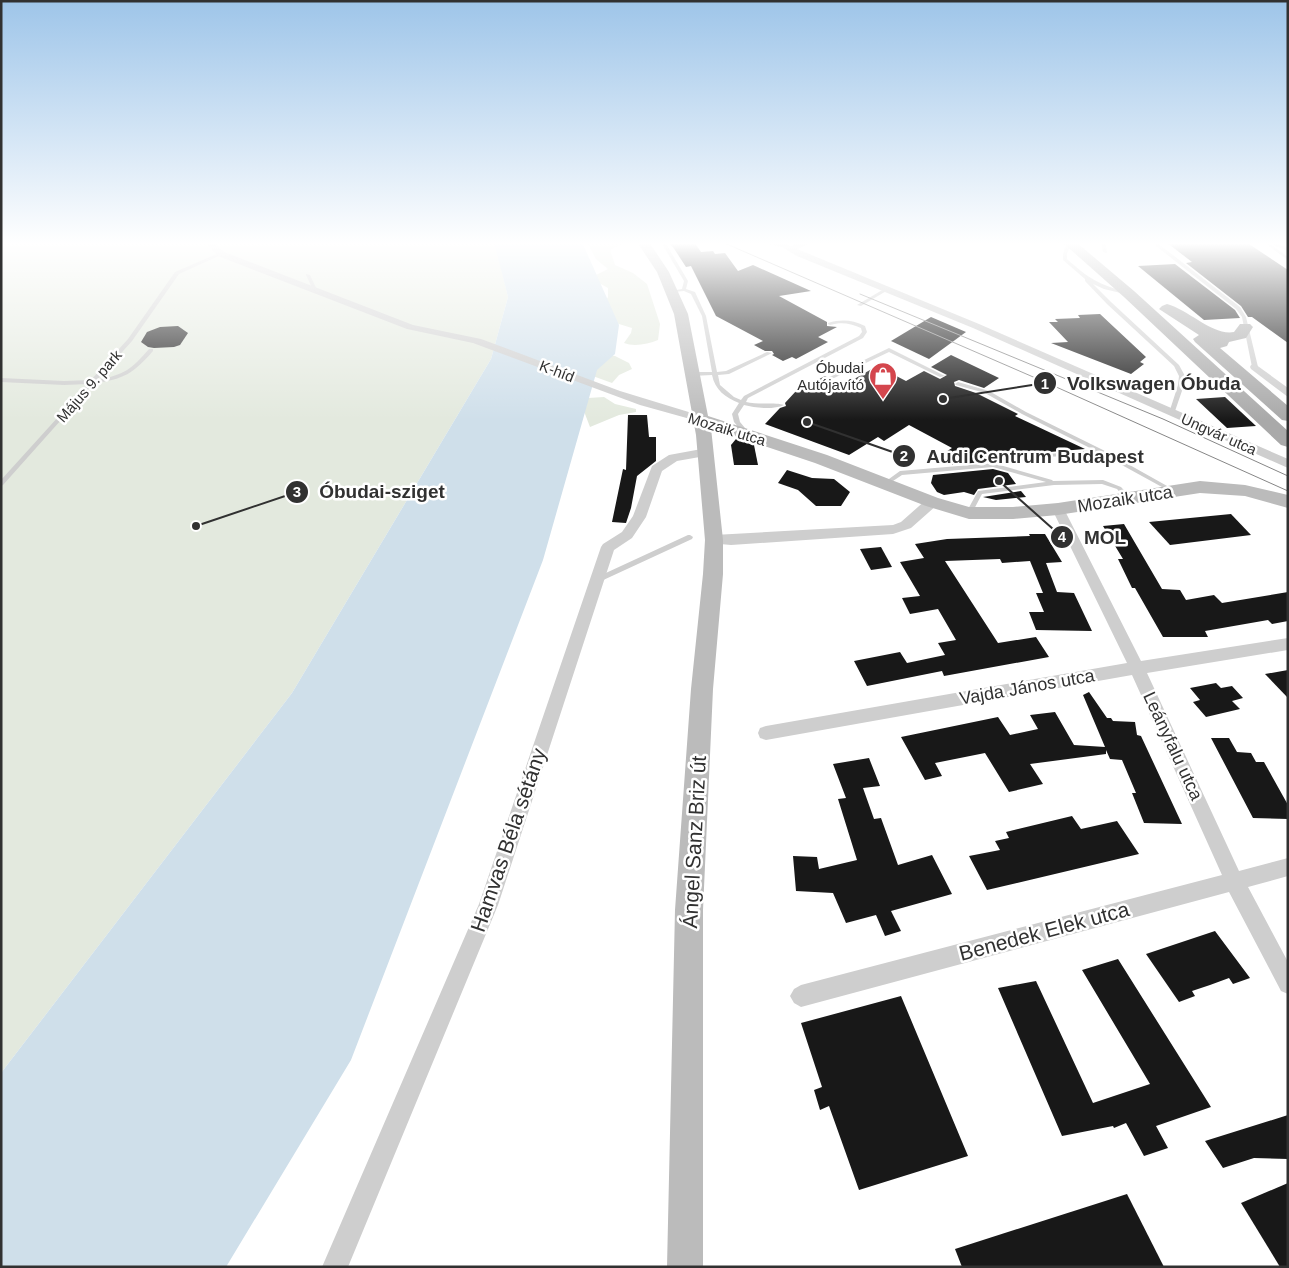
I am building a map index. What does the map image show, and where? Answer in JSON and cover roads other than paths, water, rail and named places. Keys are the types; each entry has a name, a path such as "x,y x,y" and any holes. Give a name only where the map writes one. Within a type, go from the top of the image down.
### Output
{"main road":[{"name":"Ángel Sanz Briz út","path":"680,301 706,452 702,538 713,574 702,689 689,910 685,1267"},
{"path":"1137,301 1288,441"},
{"path":"1158,301 1288,416"},
{"path":"1168,310 1185,317 1256,367"},
{"path":"1204,330 1227,338 1240,335 1245,327"},
{"name":"Mozaik utca","path":"701,420 747,434 932,502 969,513 1060,514 1128,498 1217,487 1258,493 1288,502"}],"street":[{"name":"K-híd","path":"341,301 421,331 454,335 479,342 634,400"},
{"name":"Ungvár utca","path":"914,301 976,326 1288,464"},
{"path":"1256,367 1288,394"},
{"name":"Mozaik utca","path":"634,400 701,420"},
{"name":"Hamvas Béla sétány","path":"335,1267 488,905 608,547 627,535 640,517 656,469 670,458 706,452"},
{"path":"702,538 731,540 893,529 906,525 932,502"},
{"name":"Leányfalu utca","path":"1060,514 1136,668 1234,881 1288,984"},
{"name":"Vajda János utca","path":"766,733 1136,668 1288,644"},
{"name":"Benedek Elek utca","path":"801,996 1288,867"}],"lane":[{"name":"Május 9. park","path":"1,484 130,340 157,301"},
{"path":"697,301 704,316 717,385 741,404 755,407 781,405"},
{"path":"859,304 864,301"},
{"path":"1107,301 1176,365 1182,376 1175,409 1172,412"},
{"path":"1229,301 1238,308 1244,317 1256,367"},
{"path":"747,434 737,422 735,414 746,397 861,337 865,332 864,327 855,322 844,320 830,324"},
{"path":"1,380 104,381 125,374 135,368 151,350"},
{"path":"832,377 889,350 942,376"},
{"path":"692,374 727,373 769,353"},
{"path":"958,384 987,392 1173,491"},
{"path":"1038,457 1101,451"},
{"path":"885,484 900,473 993,465 1054,483"},
{"path":"969,513 980,492 1054,483 1102,482 1119,488 1128,498"},
{"path":"596,581 702,538"}],"tram line":[{"path":"858,301 1288,491"},
{"path":"877,301 1163,419 1288,476"}],"place":[{"name":"Volkswagen Óbuda","path":"943,399"},
{"name":"Óbudai Autójavító","path":"883,400"},
{"name":"Audi Centrum Budapest","path":"807,422"},
{"name":"MOL","path":"999,481"},
{"name":"Óbudai-sziget","path":"196,526"}]}
